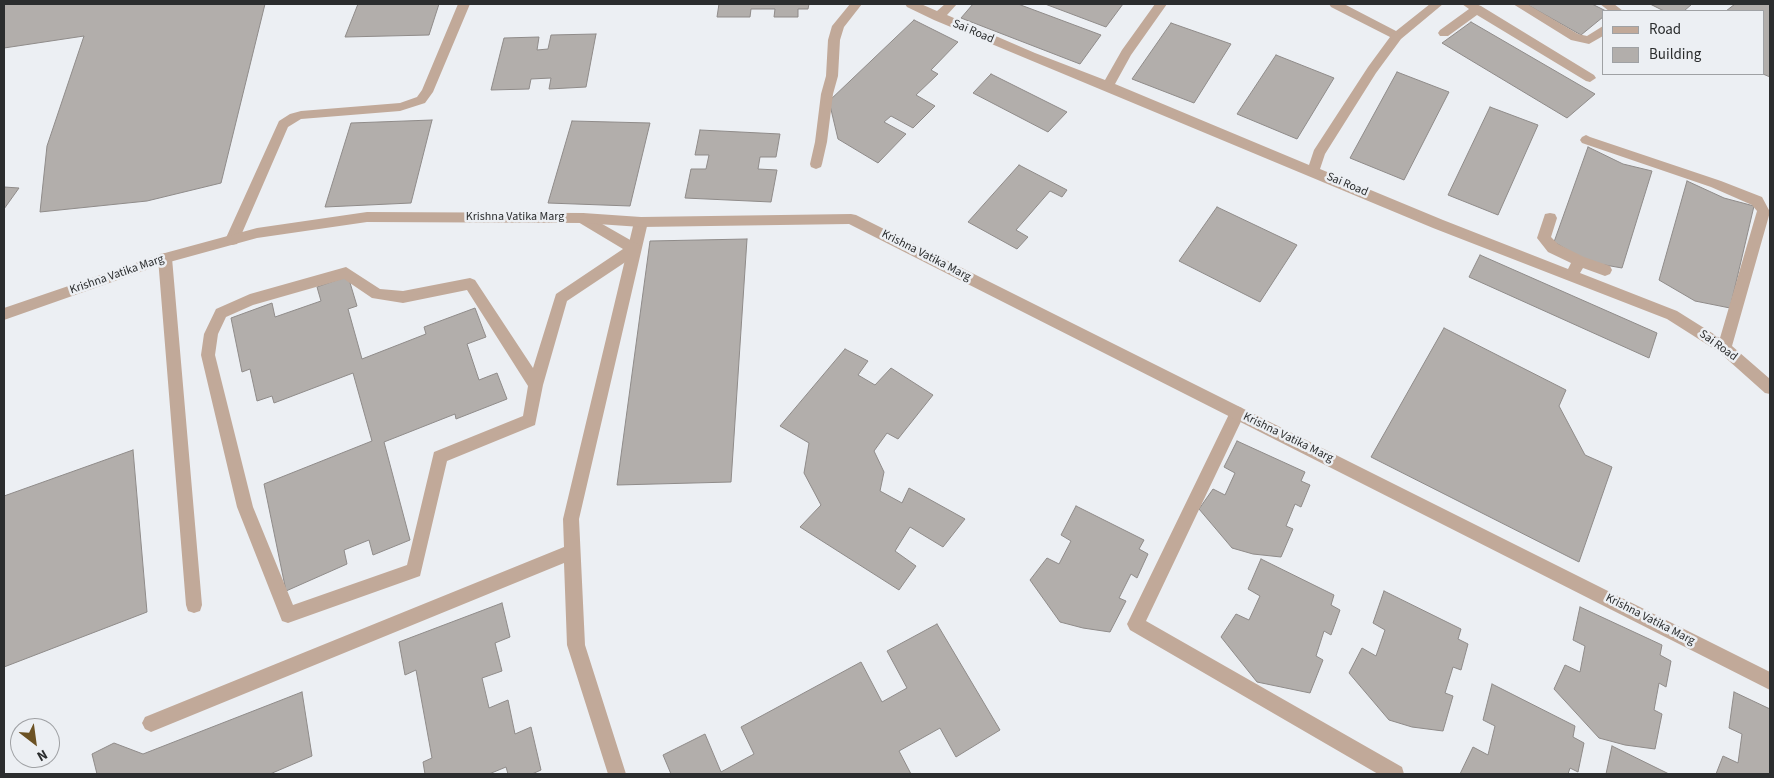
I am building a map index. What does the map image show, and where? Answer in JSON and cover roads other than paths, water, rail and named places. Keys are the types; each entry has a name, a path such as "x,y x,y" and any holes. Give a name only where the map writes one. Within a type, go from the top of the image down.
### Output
{"street":[{"path":"232,240 283,124 301,115 400,107 421,100 428,92 464,4"},
{"path":"816,164 821,142 826,94 832,76 834,40 838,26 856,4"},
{"name":"Sai Road","path":"911,4 1031,56 1314,171 1438,224 1672,315 1724,348 1770,388"},
{"path":"938,17 951,4"},
{"path":"1108,86 1126,53 1161,4"},
{"path":"1335,4 1397,36"},
{"path":"1314,171 1319,153 1348,106 1397,36 1437,4"},
{"path":"1519,4 1575,37 1589,40 1602,31"},
{"path":"1444,33 1472,6 1590,78"},
{"path":"1586,140 1716,184 1757,201 1764,210 1724,348"},
{"name":"Krishna Vatika Marg","path":"4,314 165,258 257,233 367,217 583,218 641,222 851,219 1770,681"},
{"path":"583,218 634,249"},
{"path":"1550,218 1544,238 1553,248 1579,261 1605,270"},
{"path":"617,774 576,645 571,519 641,222"},
{"path":"536,385 470,284 404,297 377,294 346,273 250,300 221,313 210,334 208,355 246,507 288,615 414,570 440,457 530,420 536,385 560,298 634,249"},
{"path":"165,258 194,605"},
{"path":"1571,277 1579,261"},
{"path":"1237,413 1136,624 1395,774"},
{"path":"151,724 572,552"}]}
